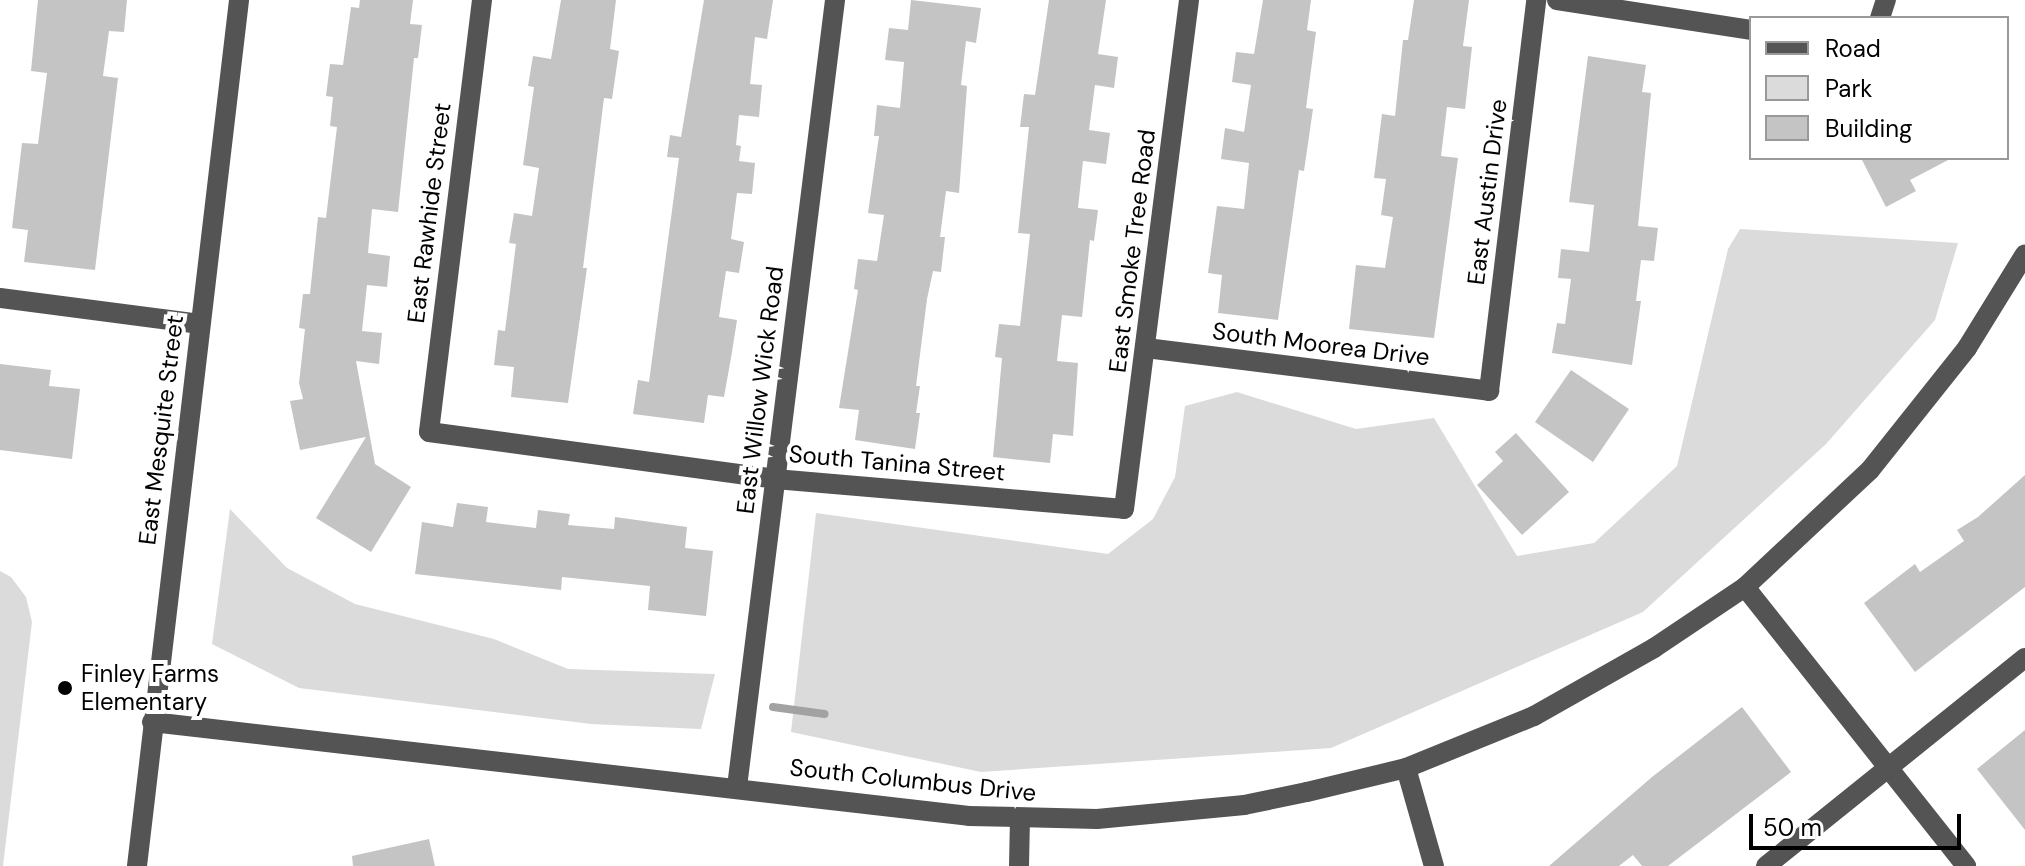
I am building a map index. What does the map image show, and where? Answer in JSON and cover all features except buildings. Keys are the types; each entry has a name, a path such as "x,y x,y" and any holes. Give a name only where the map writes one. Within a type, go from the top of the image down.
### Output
{"street":[{"name":"East Mesquite Street","path":"137,866 239,0"},
{"name":"East Rawhide Street","path":"429,432 482,0"},
{"name":"East Willow Wick Road","path":"737,787 835,0"},
{"name":"East Smoke Tree Road","path":"1124,509 1189,0"},
{"name":"East Austin Drive","path":"1489,391 1536,0"},
{"path":"1557,0 1749,30"},
{"name":"South Columbus Drive","path":"152,722 1020,819 1097,819 1244,805 1406,768 1534,716 1654,648 1745,587 1870,470 1967,348 2025,254"},
{"path":"0,298 200,324"},
{"name":"South Moorea Drive","path":"1146,348 1489,391"},
{"name":"South Tanina Street","path":"429,432 775,479 1124,509"},
{"path":"1745,587 1966,866"},
{"path":"1766,866 2025,658"},
{"path":"1406,768 1434,866"},
{"path":"1019,866 1020,819"}],"green space":[{"path":"1740,229 1958,243 1935,320 1826,444 1643,612 1331,748 981,772 791,732 816,513 1108,554 1153,519 1175,477 1185,406 1237,392 1356,429 1434,418 1517,556 1594,543 1677,466 1728,249"},
{"path":"230,509 287,568 355,604 494,639 568,669 715,674 701,729 591,724 299,688 212,644"},
{"path":"0,571 11,577 26,597 32,622 3,866 0,866"}],"waterway":[{"path":"773,707 825,714"}],"place":[{"name":"Finley Farms Elementary","path":"65,688"}]}
